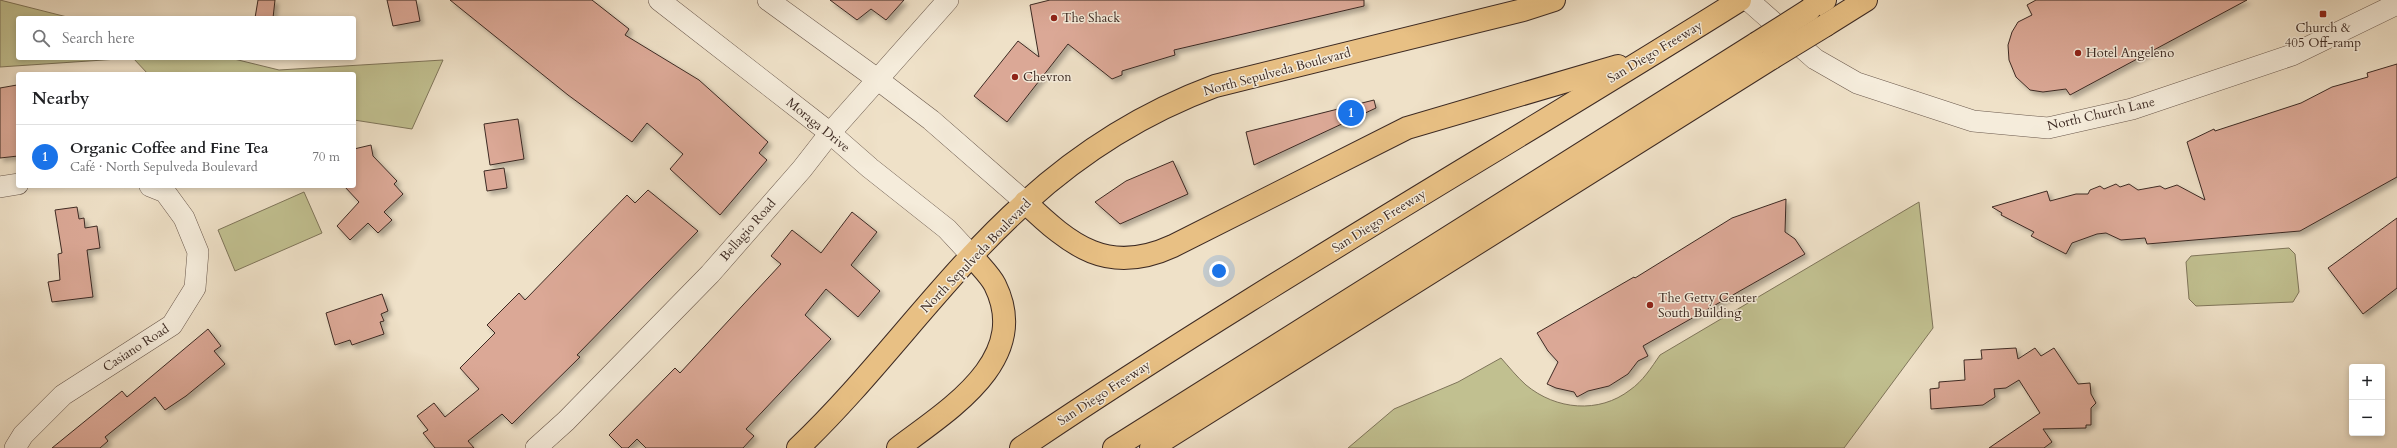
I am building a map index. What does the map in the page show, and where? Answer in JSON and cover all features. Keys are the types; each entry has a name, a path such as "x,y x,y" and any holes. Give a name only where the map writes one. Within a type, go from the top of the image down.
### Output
{"main road":[{"name":"North Sepulveda Boulevard","path":"798,448 850,396 972,256 1025,202 1102,142 1188,96 1215,86 1524,10 1554,0"},
{"path":"1151,448 1866,0"},
{"name":"San Diego Freeway","path":"1021,448 1103,393 1254,298 1732,5"},
{"path":"1114,448 1817,5"},
{"path":"1025,202 1052,228 1081,248 1095,254 1112,257 1143,257 1173,246 1407,128 1646,58"},
{"path":"898,448 969,393 985,376 996,356 1002,334 1004,314 995,285 972,256"}],"street":[{"name":"Moraga Drive","path":"659,0 830,133 870,168 947,228 972,256"},
{"path":"768,0 931,120 1025,202"},
{"name":"Bellagio Road","path":"536,448 566,421 710,274 802,169 830,133 948,0"},
{"name":"North Church Lane","path":"1748,0 1815,59 1857,83 1973,121 2048,128 2132,109 2292,55 2397,4"},
{"path":"0,187 16,184"},
{"name":"Casiano Road","path":"15,448 23,435 63,395 172,325 195,288 198,252 184,218 165,192 155,188"}],"shaded area":[{"path":"0,0 63,16 16,16 16,60 103,60 0,67"},
{"path":"135,60 238,60 279,70 443,60 412,129 356,120 356,72 146,72"},
{"path":"304,192 322,233 235,271 218,230"},
{"path":"1919,202 1933,328 1844,448 1348,448 1394,409 1458,382 1501,358 1526,385 1551,400 1564,404 1591,406 1618,398 1639,383 1660,355"},
{"path":"2289,248 2295,254 2299,292 2293,302 2196,306 2189,299 2186,262 2191,256"}],"building":[{"path":"258,0 275,0 273,16 255,16"},
{"path":"387,0 416,0 420,21 393,26"},
{"path":"450,0 592,0 629,29 625,35 699,80 768,142 759,153 767,160 720,215 670,169 683,154 647,123 632,142 568,95"},
{"path":"830,0 904,0 886,20 871,9 857,20"},
{"path":"1050,0 1364,0 1364,6 1174,50 1175,55 1122,71 1122,75 1112,79 1068,44 1007,122 974,96 1018,41 1039,57 1030,5"},
{"name":"Hotel Angeleno","path":"2036,0 2247,0 2070,95 2066,89 2043,92 2030,90 2016,77 2009,60 2008,45 2012,32 2018,22 2032,15 2027,5"},
{"path":"2397,64 2397,177 2300,231 2147,244 2145,238 2121,240 2106,233 2097,234 2072,243 2066,254 2031,236 2034,232 2001,215 2002,213 1992,207 2047,191 2050,201 2076,194 2088,194 2090,190 2100,186 2104,189 2116,184 2120,187 2129,184 2138,190 2160,186 2165,189 2177,185 2205,200 2187,142 2214,129 2215,131 2301,103 2332,87 2368,77 2367,73"},
{"path":"16,85 16,156 0,158 0,88"},
{"path":"1374,100 1376,108 1254,165 1246,132"},
{"path":"518,119 524,159 490,165 484,124"},
{"path":"371,145 373,156 397,181 394,184 403,194 384,212 392,220 378,233 368,223 350,240 337,226 359,202 346,188 356,188 356,149"},
{"path":"1173,161 1188,194 1120,224 1095,202 1126,181"},
{"path":"504,168 507,188 487,191 484,171"},
{"path":"648,190 698,231 577,355 580,357 512,424 502,414 468,441 474,448 435,448 423,433 428,430 417,416 434,403 445,417 479,389 460,368 495,333 487,325 519,293 525,300 627,195 635,203"},
{"name":"The Getty Center South Building","path":"1786,199 1785,232 1795,239 1805,254 1643,346 1648,356 1638,361 1628,374 1609,386 1588,391 1577,397 1574,392 1556,388 1547,384 1558,362 1548,351 1537,333 1634,277 1635,278 1732,218"},
{"path":"77,207 79,219 84,218 85,228 97,226 100,248 87,250 93,297 52,302 48,282 60,280 58,254 62,253 55,210"},
{"path":"852,212 877,232 851,265 880,291 858,317 826,289 805,315 831,339 746,429 754,436 743,448 646,448 637,439 628,448 622,448 609,435 675,368 680,373 781,264 771,256 792,230 821,253"},
{"path":"2397,218 2397,288 2363,314 2328,268"},
{"path":"382,294 388,311 381,314 384,321 380,322 384,334 352,345 350,340 335,345 326,313"},
{"path":"208,329 221,346 214,351 225,364 186,396 165,410 155,397 105,437 108,441 100,448 52,448 122,391 127,397"},
{"path":"2016,348 2018,359 2035,348 2041,356 2054,348 2078,384 2090,383 2091,394 2096,403 2091,408 2091,425 2086,425 2086,428 2043,429 2052,442 2044,448 1989,448 2040,413 2019,380 2006,388 1994,389 1995,397 1983,405 1931,409 1930,389 1939,388 1939,382 1965,380 1964,360 1982,359 1981,350"}],"place":[{"name":"Church & 405 Off-ramp","path":"2323,14"},
{"name":"The Shack","path":"1054,18"},
{"name":"Hotel Angeleno","path":"2078,53"},
{"name":"Chevron","path":"1015,77"},
{"name":"Organic Coffee and Fine Tea","path":"1351,113"},
{"name":"The Getty Center South Building","path":"1650,305"}]}
